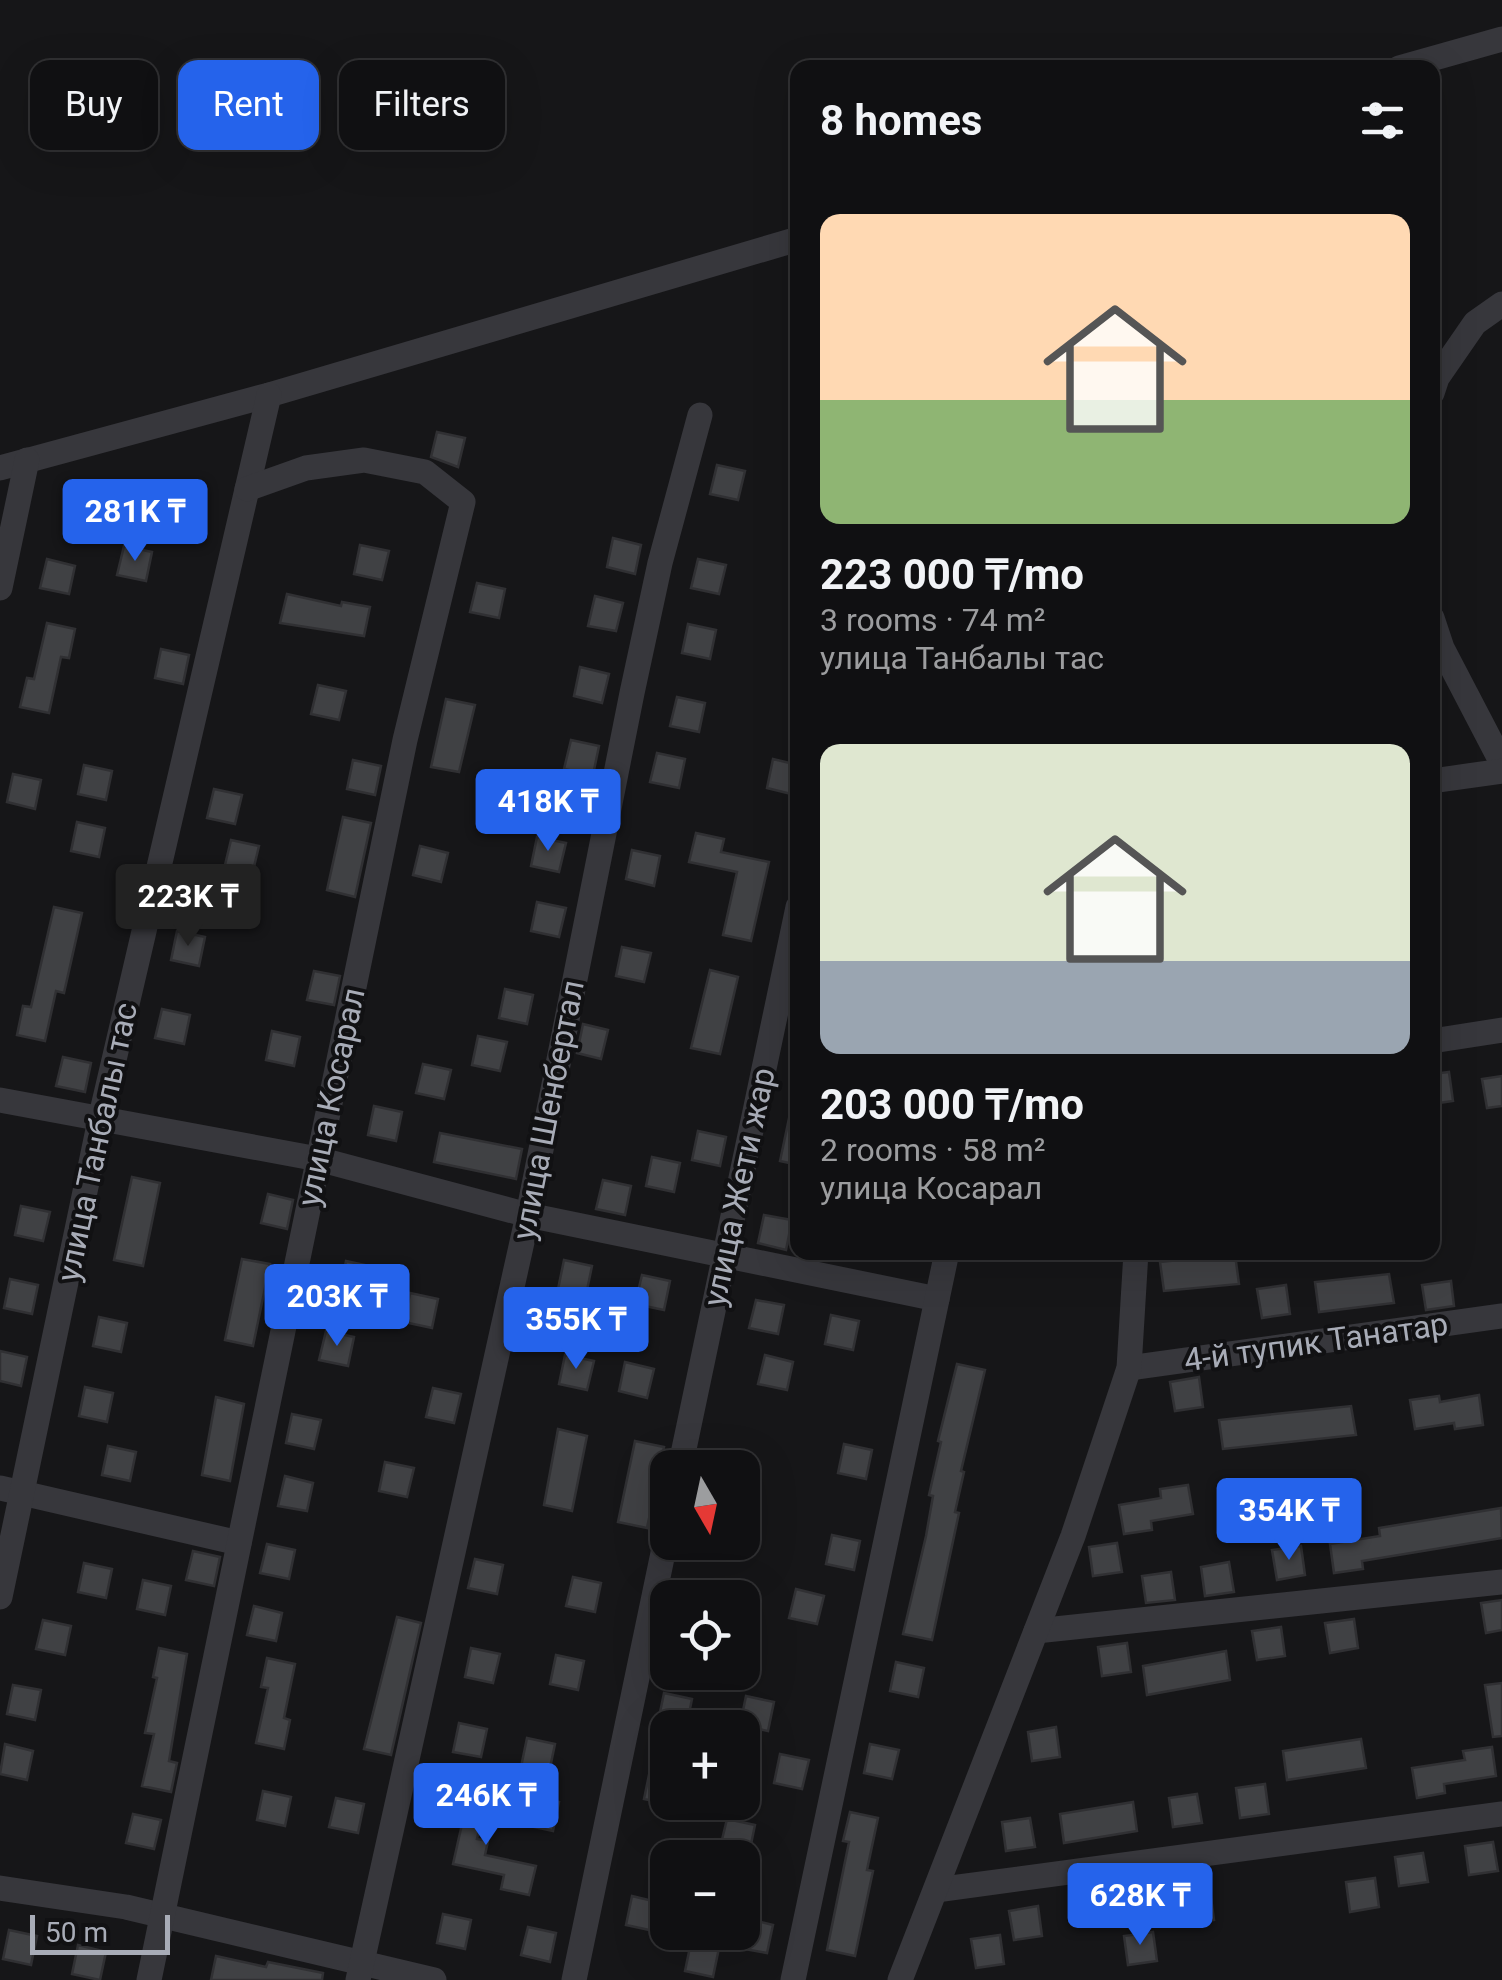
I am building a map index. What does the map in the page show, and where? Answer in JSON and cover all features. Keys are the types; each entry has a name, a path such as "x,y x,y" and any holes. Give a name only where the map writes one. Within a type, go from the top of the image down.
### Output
{"street":[{"path":"1426,60 1502,38"},
{"path":"0,468 269,395 790,241"},
{"path":"1440,374 1475,322 1502,304"},
{"name":"улица Танбалы тас","path":"0,1597 11,1490 269,395"},
{"name":"улица Шенбертал","path":"360,1970 528,1215 660,564 700,416"},
{"path":"0,588 27,460"},
{"name":"улица Косарал","path":"149,1980 405,740 463,502 425,472 364,460 306,468 247,489"},
{"path":"1440,642 1502,762"},
{"path":"1440,780 1502,771"},
{"name":"улица Жети жар","path":"684,1450 790,944"},
{"path":"1440,1040 1502,1030"},
{"path":"0,1100 318,1160 528,1215 937,1299"},
{"path":"793,1980 945,1260"},
{"path":"900,1980 1073,1536 1129,1368 1136,1260"},
{"name":"4-й тупик Танатар","path":"1129,1368 1502,1316"},
{"path":"11,1490 239,1543"},
{"path":"574,1980 662,1560"},
{"path":"1036,1630 1502,1582"},
{"path":"936,1890 1502,1814"},
{"path":"0,1888 126,1907 360,1970 434,1980"}],"building":[{"path":"437,432 465,438 458,467 431,457"},
{"path":"717,465 745,471 738,500 710,494"},
{"path":"613,538 641,545 635,574 607,567"},
{"path":"360,545 389,551 382,580 354,574"},
{"path":"124,546 152,552 146,581 117,575"},
{"path":"47,559 75,566 69,594 40,588"},
{"path":"698,559 726,565 719,594 691,588"},
{"path":"477,583 505,589 499,618 470,612"},
{"path":"287,594 341,606 342,602 370,607 364,636 280,623"},
{"path":"595,596 623,603 616,631 588,626"},
{"path":"47,623 75,629 69,658 61,657 49,713 20,707 27,678 34,679"},
{"path":"688,624 716,630 710,659 682,653"},
{"path":"161,649 189,655 183,684 155,678"},
{"path":"580,667 609,674 602,703 574,696"},
{"path":"318,685 346,691 339,720 311,714"},
{"path":"677,697 705,703 699,732 670,726"},
{"path":"446,699 475,705 459,772 431,767"},
{"path":"571,740 599,746 593,775 564,769"},
{"path":"657,753 685,759 679,788 650,782"},
{"path":"773,759 790,763 790,794 767,788"},
{"path":"353,760 381,766 375,795 347,789"},
{"path":"84,765 112,771 106,800 78,794"},
{"path":"13,774 41,780 35,809 7,802"},
{"path":"214,789 242,795 235,824 207,818"},
{"path":"343,817 371,823 355,897 327,890"},
{"path":"77,822 105,828 99,857 71,851"},
{"path":"696,833 724,839 721,852 769,862 751,941 723,935 737,872 689,862"},
{"path":"537,837 566,843 559,872 531,866"},
{"path":"231,840 259,846 252,875 224,869"},
{"path":"420,846 448,853 441,882 413,875"},
{"path":"632,850 660,856 654,886 626,879"},
{"path":"537,902 566,908 559,937 531,931"},
{"path":"54,907 82,913 64,993 56,991 45,1041 17,1035 23,1006 31,1007"},
{"path":"177,931 205,937 199,966 171,960"},
{"path":"622,947 651,953 644,982 616,976"},
{"path":"710,970 738,977 720,1054 691,1048"},
{"path":"314,971 340,976 334,1005 307,1000"},
{"path":"505,989 533,995 527,1024 499,1018"},
{"path":"162,1009 190,1015 184,1044 155,1038"},
{"path":"583,1024 608,1030 601,1059 577,1053"},
{"path":"272,1031 300,1037 294,1066 266,1060"},
{"path":"478,1036 507,1042 500,1071 472,1065"},
{"path":"63,1057 91,1063 85,1092 56,1086"},
{"path":"423,1064 451,1070 444,1099 416,1093"},
{"path":"1449,1072 1453,1101 1440,1103 1440,1073"},
{"path":"1502,1076 1502,1106 1487,1108 1482,1079"},
{"path":"374,1106 402,1112 396,1141 368,1135"},
{"path":"790,1114 790,1163 780,1161"},
{"path":"698,1131 726,1137 720,1166 692,1160"},
{"path":"440,1133 522,1149 516,1179 434,1162"},
{"path":"652,1157 680,1163 674,1192 646,1186"},
{"path":"132,1177 160,1183 143,1266 114,1260"},
{"path":"603,1180 631,1186 625,1215 596,1209"},
{"path":"268,1194 293,1200 287,1229 261,1223"},
{"path":"21,1206 50,1212 43,1241 15,1235"},
{"path":"764,1215 790,1220 786,1250 758,1243"},
{"path":"242,1259 270,1264 253,1346 225,1340"},
{"path":"564,1260 592,1266 586,1295 558,1289"},
{"path":"1236,1260 1239,1284 1164,1291 1160,1262"},
{"path":"346,1261 374,1267 368,1296 340,1290"},
{"path":"1389,1274 1394,1303 1319,1312 1315,1282"},
{"path":"642,1275 670,1281 664,1310 635,1304"},
{"path":"10,1279 38,1285 32,1314 4,1308"},
{"path":"1451,1281 1454,1306 1426,1310 1422,1285"},
{"path":"1286,1285 1290,1314 1262,1318 1257,1289"},
{"path":"410,1293 438,1299 432,1328 404,1322"},
{"path":"756,1300 784,1305 778,1334 749,1328"},
{"path":"831,1315 859,1321 853,1350 825,1344"},
{"path":"99,1317 127,1323 121,1352 93,1346"},
{"path":"326,1331 354,1337 348,1366 319,1360"},
{"path":"0,1351 27,1357 21,1386 0,1381"},
{"path":"565,1355 594,1361 587,1390 559,1384"},
{"path":"765,1355 793,1362 787,1390 758,1384"},
{"path":"625,1362 654,1369 647,1398 619,1391"},
{"path":"957,1364 985,1370 961,1471 964,1472 955,1512 959,1513 932,1640 903,1634 926,1536 933,1496 929,1495 941,1442 938,1441"},
{"path":"1199,1377 1203,1407 1175,1411 1170,1382"},
{"path":"85,1387 113,1393 107,1422 79,1416"},
{"path":"433,1388 461,1394 454,1423 426,1417"},
{"path":"1479,1395 1483,1425 1455,1429 1454,1423 1415,1429 1410,1400 1439,1396 1440,1402"},
{"path":"216,1397 244,1404 230,1481 202,1475"},
{"path":"1351,1406 1356,1435 1223,1449 1219,1420"},
{"path":"292,1414 321,1420 314,1449 286,1443"},
{"path":"558,1429 587,1436 572,1511 544,1505"},
{"path":"635,1441 664,1447 650,1450 647,1528 618,1522"},
{"path":"844,1444 872,1450 866,1479 838,1473"},
{"path":"108,1446 136,1452 130,1481 102,1475"},
{"path":"385,1462 414,1468 407,1497 379,1491"},
{"path":"285,1476 313,1483 307,1511 278,1506"},
{"path":"1188,1485 1193,1514 1151,1521 1152,1530 1124,1534 1119,1505 1161,1498 1160,1489"},
{"path":"1501,1508 1502,1538 1362,1561 1363,1569 1334,1573 1330,1544 1380,1536 1379,1528"},
{"path":"832,1535 860,1541 854,1570 826,1564"},
{"path":"1117,1543 1122,1572 1093,1576 1089,1547"},
{"path":"267,1544 295,1550 289,1579 260,1573"},
{"path":"1301,1546 1305,1575 1277,1580 1272,1550"},
{"path":"193,1551 220,1557 214,1586 186,1580"},
{"path":"475,1559 503,1565 497,1594 468,1588"},
{"path":"1229,1562 1234,1592 1205,1596 1201,1567"},
{"path":"84,1563 112,1569 106,1598 78,1592"},
{"path":"1171,1572 1175,1600 1146,1603 1142,1576"},
{"path":"573,1577 601,1583 595,1612 566,1606"},
{"path":"143,1580 171,1586 165,1615 137,1609"},
{"path":"796,1589 824,1596 817,1624 789,1618"},
{"path":"1502,1600 1502,1630 1486,1633 1481,1603"},
{"path":"254,1606 282,1613 276,1641 247,1635"},
{"path":"397,1617 421,1623 391,1755 364,1749"},
{"path":"1354,1619 1358,1648 1330,1653 1325,1623"},
{"path":"43,1620 71,1626 65,1655 36,1649"},
{"path":"1281,1627 1285,1656 1257,1660 1252,1631"},
{"path":"1127,1643 1131,1672 1102,1676 1098,1647"},
{"path":"159,1648 187,1654 169,1761 177,1763 171,1792 142,1786 154,1734 145,1733"},
{"path":"471,1648 500,1654 493,1683 465,1677"},
{"path":"1226,1651 1230,1680 1147,1695 1143,1666"},
{"path":"556,1655 584,1661 578,1690 550,1684"},
{"path":"267,1658 295,1664 284,1718 290,1720 284,1749 256,1743 268,1688 261,1687"},
{"path":"896,1662 924,1668 918,1697 890,1691"},
{"path":"1502,1683 1502,1736 1493,1737 1485,1685"},
{"path":"13,1685 41,1690 35,1720 7,1714"},
{"path":"664,1693 692,1699 690,1710 660,1710"},
{"path":"746,1696 774,1702 768,1731 760,1729 760,1710 743,1710"},
{"path":"459,1723 487,1729 481,1757 453,1752"},
{"path":"1056,1727 1060,1757 1032,1761 1028,1732"},
{"path":"527,1738 555,1744 549,1773 521,1767"},
{"path":"1361,1739 1366,1768 1287,1780 1283,1751"},
{"path":"5,1744 33,1751 27,1780 0,1774"},
{"path":"870,1744 899,1750 892,1779 864,1773"},
{"path":"1492,1747 1496,1776 1444,1784 1445,1793 1417,1798 1412,1768 1465,1760 1463,1751"},
{"path":"780,1754 809,1760 802,1789 774,1783"},
{"path":"650,1770 650,1800 644,1799"},
{"path":"1265,1784 1269,1814 1240,1818 1236,1788"},
{"path":"263,1791 291,1797 285,1826 257,1820"},
{"path":"458,1793 486,1799 477,1839 488,1841 485,1855 536,1866 529,1895 501,1889 504,1875 453,1864 462,1824 451,1822"},
{"path":"1197,1794 1202,1823 1173,1827 1169,1798"},
{"path":"531,1796 559,1802 553,1831 525,1825"},
{"path":"336,1798 364,1804 358,1833 329,1827"},
{"path":"1133,1802 1137,1831 1064,1843 1060,1814"},
{"path":"850,1812 878,1818 867,1870 873,1871 855,1956 827,1950 849,1842 843,1841"},
{"path":"133,1814 161,1820 154,1849 126,1843"},
{"path":"1030,1818 1035,1847 1006,1851 1002,1822"},
{"path":"727,1820 755,1825 752,1840 722,1840"},
{"path":"1493,1842 1498,1871 1469,1875 1465,1846"},
{"path":"1423,1853 1428,1882 1399,1886 1395,1857"},
{"path":"1375,1878 1379,1907 1350,1912 1346,1882"},
{"path":"1210,1890 1214,1920 1186,1924 1181,1895"},
{"path":"632,1896 650,1900 650,1930 626,1925"},
{"path":"1038,1906 1042,1936 1014,1940 1009,1911"},
{"path":"443,1914 471,1920 465,1949 437,1943"},
{"path":"760,1922 773,1925 767,1953 750,1950 760,1950"},
{"path":"528,1927 556,1933 550,1962 521,1955"},
{"path":"9,1930 37,1936 31,1965 3,1959"},
{"path":"1153,1932 1157,1961 1128,1965 1124,1936"},
{"path":"1000,1935 1004,1964 976,1968 971,1939"},
{"path":"78,1945 106,1952 100,1980 72,1974"},
{"path":"689,1950 719,1950 713,1977 685,1971"},
{"path":"216,1956 266,1967 268,1962 323,1973 322,1980 211,1980"}]}
